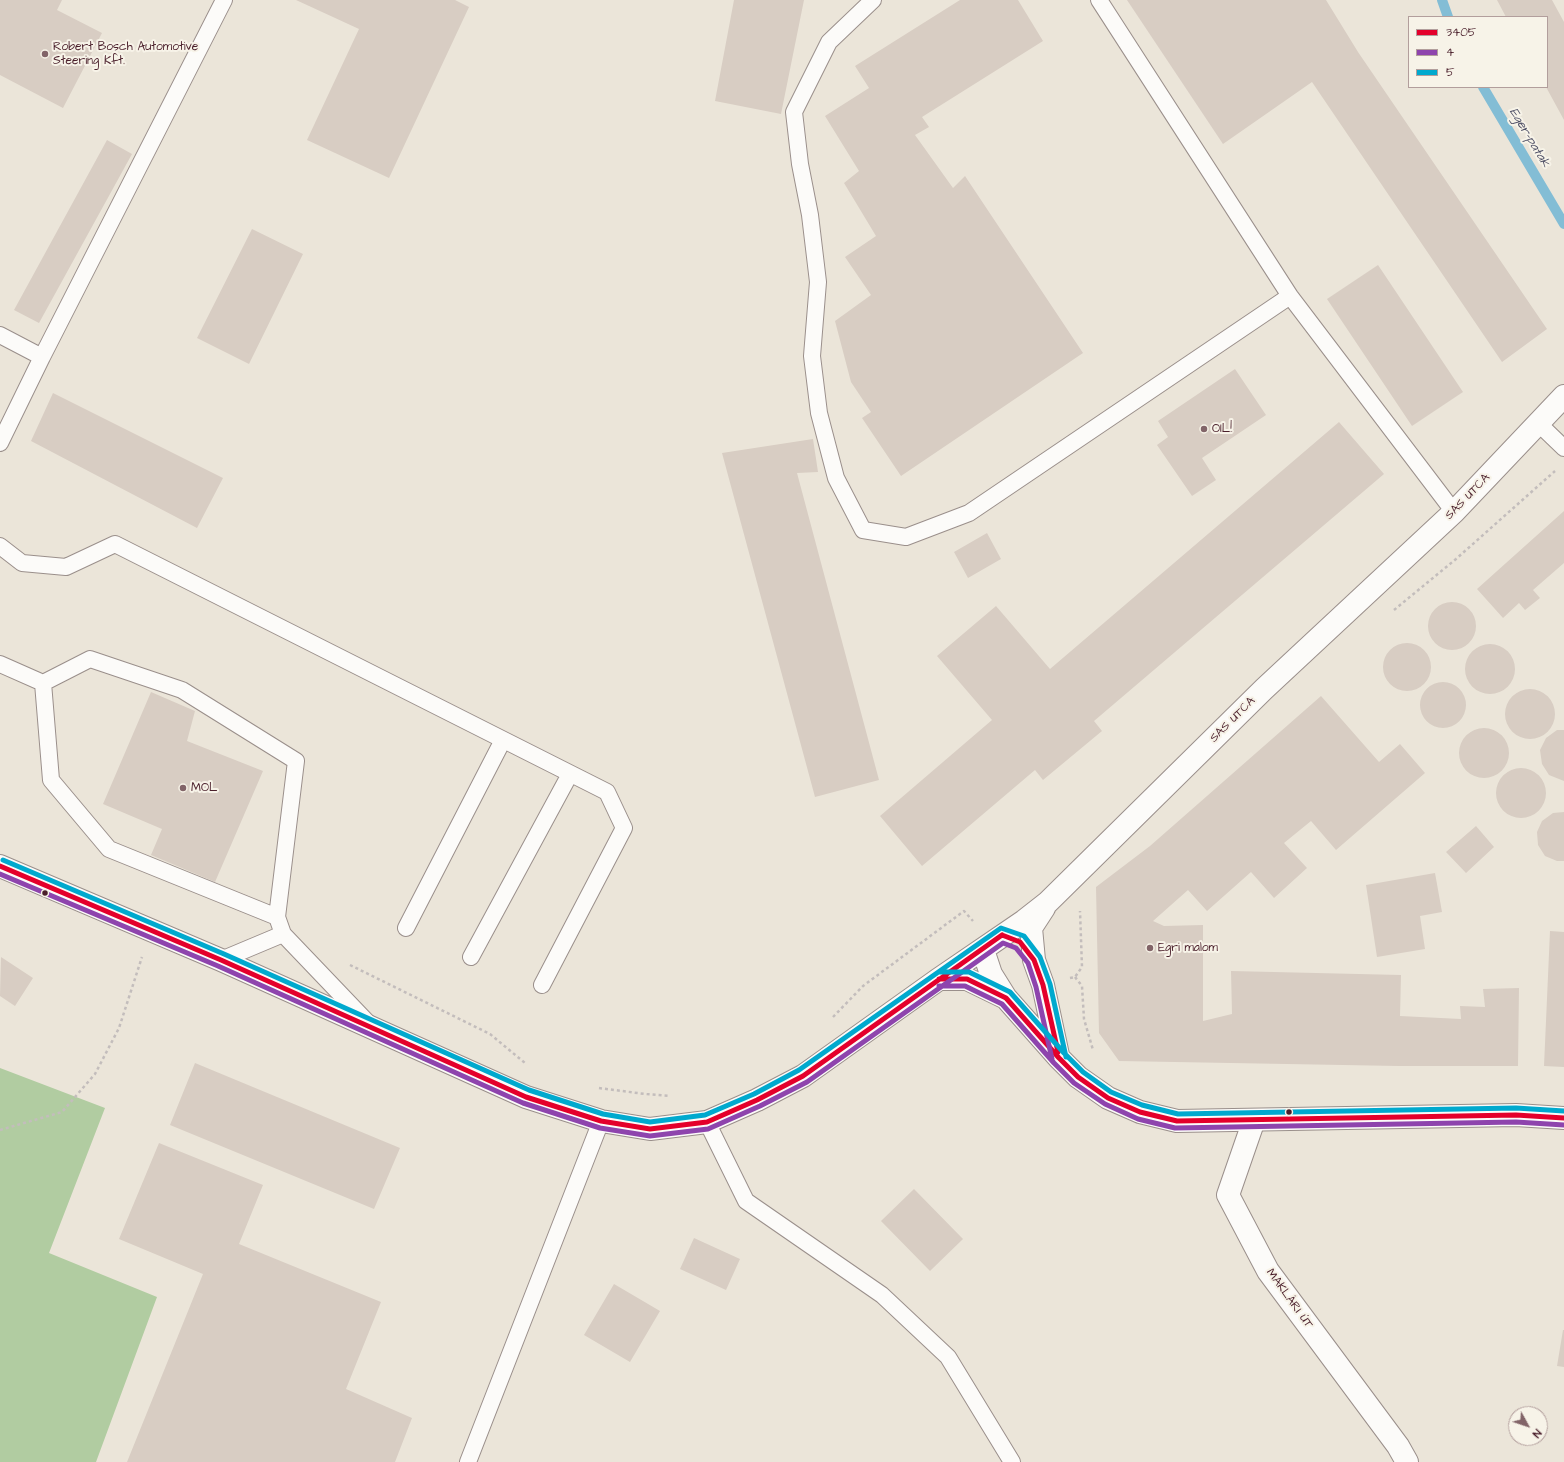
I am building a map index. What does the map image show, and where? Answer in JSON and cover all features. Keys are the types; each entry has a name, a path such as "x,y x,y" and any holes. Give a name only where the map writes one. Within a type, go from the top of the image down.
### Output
{"main road":[{"name":"SAS UTCA","path":"0,866 221,960 526,1097 600,1121 650,1129 707,1122 757,1100 803,1076 939,979 1024,921 1047,903 1264,688 1454,512 1564,396"},
{"path":"1047,903 1031,928 1034,960 1043,985 1059,1058"},
{"path":"1002,936 1020,942 1034,960"},
{"path":"983,950 991,974 1006,998 1059,1058 1078,1077 1108,1098 1140,1112 1176,1121 1516,1115 1564,1118"},
{"path":"939,979 967,979 1006,998"},
{"name":"MAKLÁRI ÚT","path":"1254,1120 1228,1195 1268,1271 1398,1446 1407,1462"}],"lane":[{"path":"0,443 42,357 224,0"},
{"path":"873,0 829,42 794,112 800,164 810,215 818,282 812,356 819,413 836,478 863,530 906,537 969,513 1290,296"},
{"path":"1099,0 1290,296 1454,512"},
{"path":"0,335 42,357"},
{"path":"1538,423 1564,448"},
{"path":"0,546 22,563 66,567 115,544 607,792 624,828 542,985"},
{"path":"43,683 90,659 182,690 296,761 277,917 283,934 374,1029"},
{"path":"0,664 43,683"},
{"path":"43,683 51,780 109,849 277,917"},
{"path":"406,928 503,740"},
{"path":"471,957 570,774"},
{"path":"221,960 283,934"},
{"path":"468,1462 600,1121"},
{"path":"707,1122 746,1201 882,1295 948,1357 1012,1462"}],"path":[{"path":"832,1018 863,986 964,911"},
{"path":"0,1130 62,1112 96,1074 119,1028 151,930"},
{"path":"343,962 490,1034 528,1066"},
{"path":"1075,977 1082,986 1084,1019 1095,1055"},
{"path":"598,1088 673,1096"}],"green space":[{"path":"0,1068 105,1108 49,1253 157,1297 96,1462 0,1462"}],"building":[{"name":"Robert Bosch Automotive Steering Kft.","path":"0,0 62,0 57,10 102,33 63,108 0,75"},
{"path":"296,0 455,0 469,7 389,178 307,140 359,29"},
{"path":"734,0 804,0 781,114 715,101"},
{"path":"960,0 1018,0 1043,41 922,117 929,127 915,135 953,188 965,176 1083,353 901,476 862,418 871,412 851,382 835,321 871,295 845,257 876,236 844,183 859,171 825,116 869,88 855,66"},
{"path":"1127,0 1326,0 1358,52 1547,329 1502,362 1312,82 1223,144"},
{"path":"1497,0 1552,0 1564,22 1564,120 1547,88 1548,88 1548,16 1505,16"},
{"path":"107,140 132,154 39,323 14,310"},
{"path":"252,229 303,254 249,364 197,338"},
{"path":"1378,265 1463,392 1412,426 1327,299"},
{"name":"OIL!","path":"1235,369 1266,415 1202,458 1216,480 1192,496 1157,445 1168,437 1158,421"},
{"path":"53,393 223,478 197,528 31,441"},
{"path":"1339,422 1384,474 1094,721 1102,731 1043,780 1035,770 922,866 880,816 992,720 937,656 996,606 1050,669"},
{"path":"813,439 818,472 797,473 879,780 815,797 722,453"},
{"path":"1564,511 1564,563 1533,590 1540,598 1525,610 1519,603 1503,618 1477,589"},
{"path":"987,533 1001,559 968,578 954,552"},
{"path":"1452,602 1461,604 1469,609 1474,617 1476,626 1474,635 1469,643 1461,648 1452,650 1443,648 1435,643 1430,635 1428,626 1430,617 1435,609 1443,604"},
{"path":"1402,643 1412,643 1421,647 1427,653 1431,662 1431,672 1427,681 1421,687 1412,691 1402,691 1393,687 1387,681 1383,672 1383,662 1387,653 1393,647"},
{"path":"1490,644 1500,646 1508,651 1513,659 1515,669 1513,679 1508,687 1500,692 1490,694 1480,692 1472,687 1467,679 1465,669 1467,659 1472,651 1480,646"},
{"path":"1438,682 1448,682 1456,686 1462,692 1466,700 1466,710 1462,718 1456,724 1448,728 1438,728 1430,724 1424,718 1420,710 1420,700 1424,692 1430,686"},
{"path":"1525,689 1535,689 1548,696 1555,709 1555,719 1548,732 1535,739 1525,739 1516,735 1509,728 1505,719 1505,709 1509,700 1516,693"},
{"name":"MOL","path":"151,692 195,711 187,741 263,771 215,882 151,855 162,829 103,804"},
{"path":"1321,696 1379,762 1400,744 1425,773 1336,850 1311,821 1284,843 1307,868 1274,898 1251,872 1207,911 1188,890 1153,921 1164,926 1203,925 1203,1021 1232,1014 1231,971 1401,975 1400,1016 1461,1019 1460,1006 1485,1007 1483,989 1519,988 1518,1066 1399,1066 1119,1061 1099,1033 1096,887 1150,846"},
{"path":"1479,728 1489,728 1502,735 1509,748 1509,758 1502,771 1489,778 1479,778 1470,774 1463,767 1459,758 1459,748 1463,739 1470,732"},
{"path":"1557,730 1564,730 1564,781 1549,775 1542,764 1540,750 1546,738"},
{"path":"1516,768 1526,768 1539,775 1546,788 1546,798 1539,811 1526,818 1516,818 1507,814 1500,807 1496,798 1496,788 1500,779 1507,772"},
{"path":"1564,812 1564,861 1557,861 1545,856 1538,845 1537,832 1542,821 1553,813"},
{"path":"1476,826 1494,847 1466,873 1446,852"},
{"path":"1435,873 1442,912 1420,916 1425,949 1377,957 1366,885"},
{"path":"1550,931 1564,932 1564,1067 1544,1066"},
{"path":"1,957 33,978 15,1006 0,996"},
{"path":"195,1063 400,1148 374,1209 170,1125"},
{"path":"159,1143 263,1185 239,1244 381,1302 346,1389 412,1418 395,1462 127,1462 203,1274 119,1239"},
{"path":"914,1189 963,1239 930,1271 881,1221"},
{"path":"694,1238 740,1259 726,1290 680,1269"},
{"path":"614,1284 660,1311 630,1362 584,1335"},
{"path":"1564,1330 1564,1367 1557,1366"}],"waterway":[{"name":"Eger-patak","path":"1442,0 1448,16"},
{"name":"Eger-patak","path":"1484,88 1564,224"}],"transit line":[{"name":"5","path":"3,860 224,954 529,1090 603,1114 650,1122 705,1115 754,1094 799,1070 1001,928 1024,936 1040,957 1050,984 1066,1057"},
{"name":"3405","path":"0,866 221,960 526,1097 601,1121 650,1129 707,1122 757,1100 803,1076 1002,935"},
{"name":"4","path":"0,874 218,966 523,1103 600,1128 650,1136 708,1129 760,1106 807,1082 1003,943 1016,948 1028,963 1036,987 1052,1059"},
{"name":"3405","path":"1002,935 1020,942 1034,960 1043,985 1058,1052"},
{"name":"5","path":"939,972 969,972 1010,992 1064,1053 1083,1072 1111,1092 1142,1105 1178,1114 1516,1108 1564,1111"},
{"name":"3405","path":"939,979 967,979 1006,998 1059,1058 1078,1077 1108,1098 1140,1112 1177,1121 1516,1115 1564,1118"},
{"name":"4","path":"939,986 965,986 1002,1004 1054,1063 1074,1083 1105,1104 1138,1119 1175,1128 1516,1122 1564,1125"}],"place":[{"name":"Robert Bosch Automotive Steering Kft.","path":"45,54"},
{"name":"OIL!","path":"1204,429"},
{"name":"MOL","path":"183,788"},
{"name":"Egri malom","path":"1150,948"}]}
